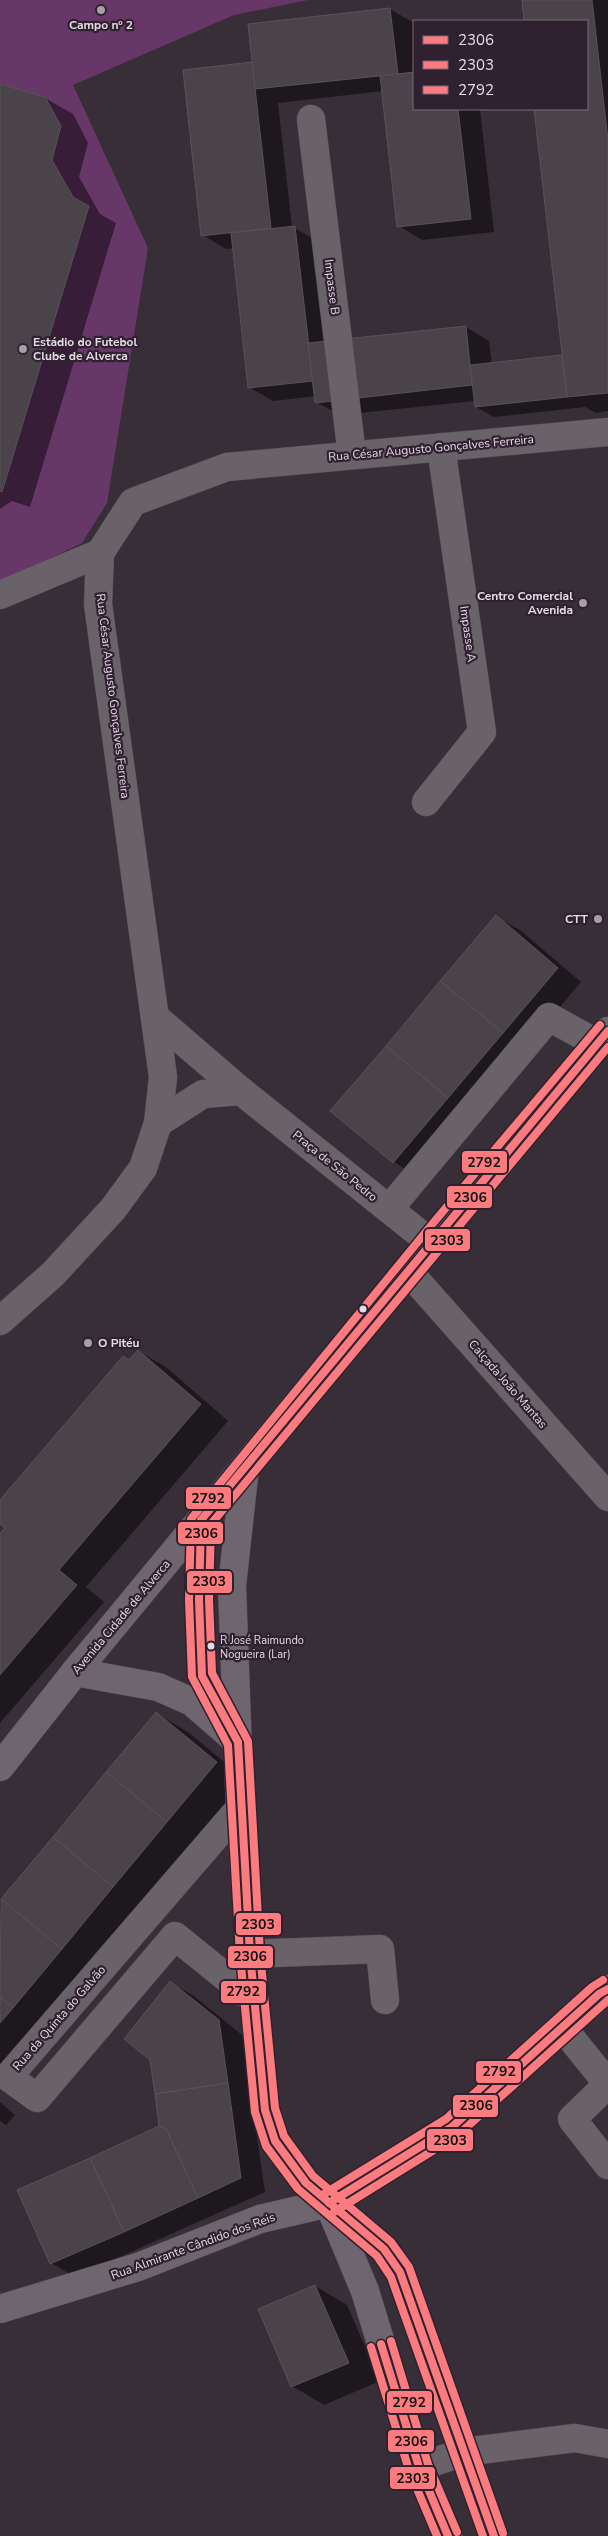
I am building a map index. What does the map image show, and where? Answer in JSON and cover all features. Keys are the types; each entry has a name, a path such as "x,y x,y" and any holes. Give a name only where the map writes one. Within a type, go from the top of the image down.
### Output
{"main road":[{"name":"Avenida Cidade de Alverca","path":"0,1766 75,1672 430,1242 601,1045"},
{"path":"245,1467 232,1586 240,1808 250,1954 265,2110 275,2141 306,2183 384,2249 400,2272 494,2536"},
{"path":"75,1672 158,1687 192,1702 238,1742"},
{"name":"Rua Almirante Cândido dos Reis","path":"0,2309 138,2267 260,2219 328,2203 452,2127 608,1989"},
{"path":"328,2203 365,2291 420,2467 448,2536"}],"street":[{"name":"Impasse B","path":"311,119 352,455"},
{"name":"Rua César Augusto Gonçalves Ferreira","path":"0,1321 53,1274 113,1209 143,1168 158,1123 163,1077 98,604 100,553 133,502 227,467 608,432"},
{"name":"Impasse A","path":"426,802 482,732 441,447"},
{"path":"0,596 100,553"},
{"name":"Praça de São Pedro","path":"155,1017 241,1091 430,1242"},
{"path":"388,1209 549,1017 601,1045"},
{"path":"158,1123 203,1094 241,1091"},
{"name":"Calçada João Mantas","path":"407,1270 608,1497"},
{"path":"201,1520 199,1600 202,1676 238,1742"},
{"name":"Rua da Quinta do Galvão","path":"240,1808 8,2077 37,2098 175,1936 254,2000"},
{"path":"250,1954 380,1949 385,2000"},
{"path":"562,2028 608,2084 572,2119 608,2165"},
{"path":"420,2467 464,2452 575,2438 608,2444"}],"shaded area":[{"path":"0,0 308,0 234,15 73,85 148,248 107,503 82,543 0,583"}],"building":[{"path":"522,0 592,0 608,140 608,393 567,397 534,110 588,110 588,20 524,20"},
{"path":"390,8 398,74 255,89 248,24"},
{"path":"252,62 271,228 201,236 183,70"},
{"path":"413,72 413,110 458,110 471,219 397,227 380,76"},
{"name":"Estádio do Futebol Clube de Alverca","path":"0,84 45,97 61,126 52,160 73,197 89,206 2,492 0,491"},
{"path":"295,226 313,381 248,388 231,233"},
{"path":"466,326 472,385 315,403 308,343"},
{"path":"562,355 567,397 475,407 470,365"},
{"path":"496,915 558,968 503,1033 440,981"},
{"path":"440,981 503,1033 448,1098 386,1046"},
{"path":"386,1046 448,1098 393,1163 330,1111"},
{"path":"138,1350 201,1404 59,1570 77,1585 0,1675 0,1533 5,1528 0,1524 0,1500 123,1356 129,1360"},
{"path":"156,1712 217,1762 167,1822 106,1772"},
{"path":"106,1772 167,1822 113,1887 53,1837"},
{"path":"53,1837 113,1887 62,1949 1,1899"},
{"path":"1,1899 62,1949 13,2008 0,1997"},
{"path":"170,1981 219,2020 228,2083 155,2094 150,2060 124,2039"},
{"path":"0,1997 13,2008 0,2023"},
{"path":"228,2083 241,2178 198,2198 166,2129 159,2126 155,2094"},
{"path":"159,2126 166,2129 198,2198 124,2232 90,2158"},
{"path":"90,2158 124,2232 50,2264 17,2190"},
{"path":"315,2285 349,2363 291,2387 258,2309"}],"transit line":[{"name":"2792","path":"483,2536 391,2277 377,2256 298,2189 266,2146 255,2112 240,1955 228,1745 192,1677 189,1600 191,1519 434,1222 600,1025"},
{"name":"2306","path":"494,2536 400,2272 384,2249 306,2183 275,2141 265,2110 250,1954 238,1742 202,1676 199,1600 201,1520 608,1031"},
{"name":"2303","path":"503,2533 409,2267 391,2242 313,2176 284,2136 275,2108 260,1953 248,1741 212,1673 209,1600 211,1524 608,1047"},
{"name":"2792","path":"324,2194 446,2119 592,1987 603,1980"},
{"name":"2306","path":"329,2203 452,2127 599,1994 608,1989"},
{"name":"2303","path":"334,2212 458,2135 608,2000"},
{"name":"2792","path":"391,2341 428,2464 457,2532"},
{"name":"2306","path":"381,2344 419,2467 448,2536"},
{"name":"2303","path":"371,2347 409,2470 437,2536"}],"place":[{"name":"Campo nº 2","path":"101,10"},
{"name":"Estádio do Futebol Clube de Alverca","path":"23,349"},
{"name":"Centro Comercial Avenida","path":"583,603"},
{"name":"CTT","path":"598,919"},
{"name":"O Pitéu","path":"88,1343"},
{"name":"R José Raimundo Nogueira (Lar)","path":"211,1646"}]}
